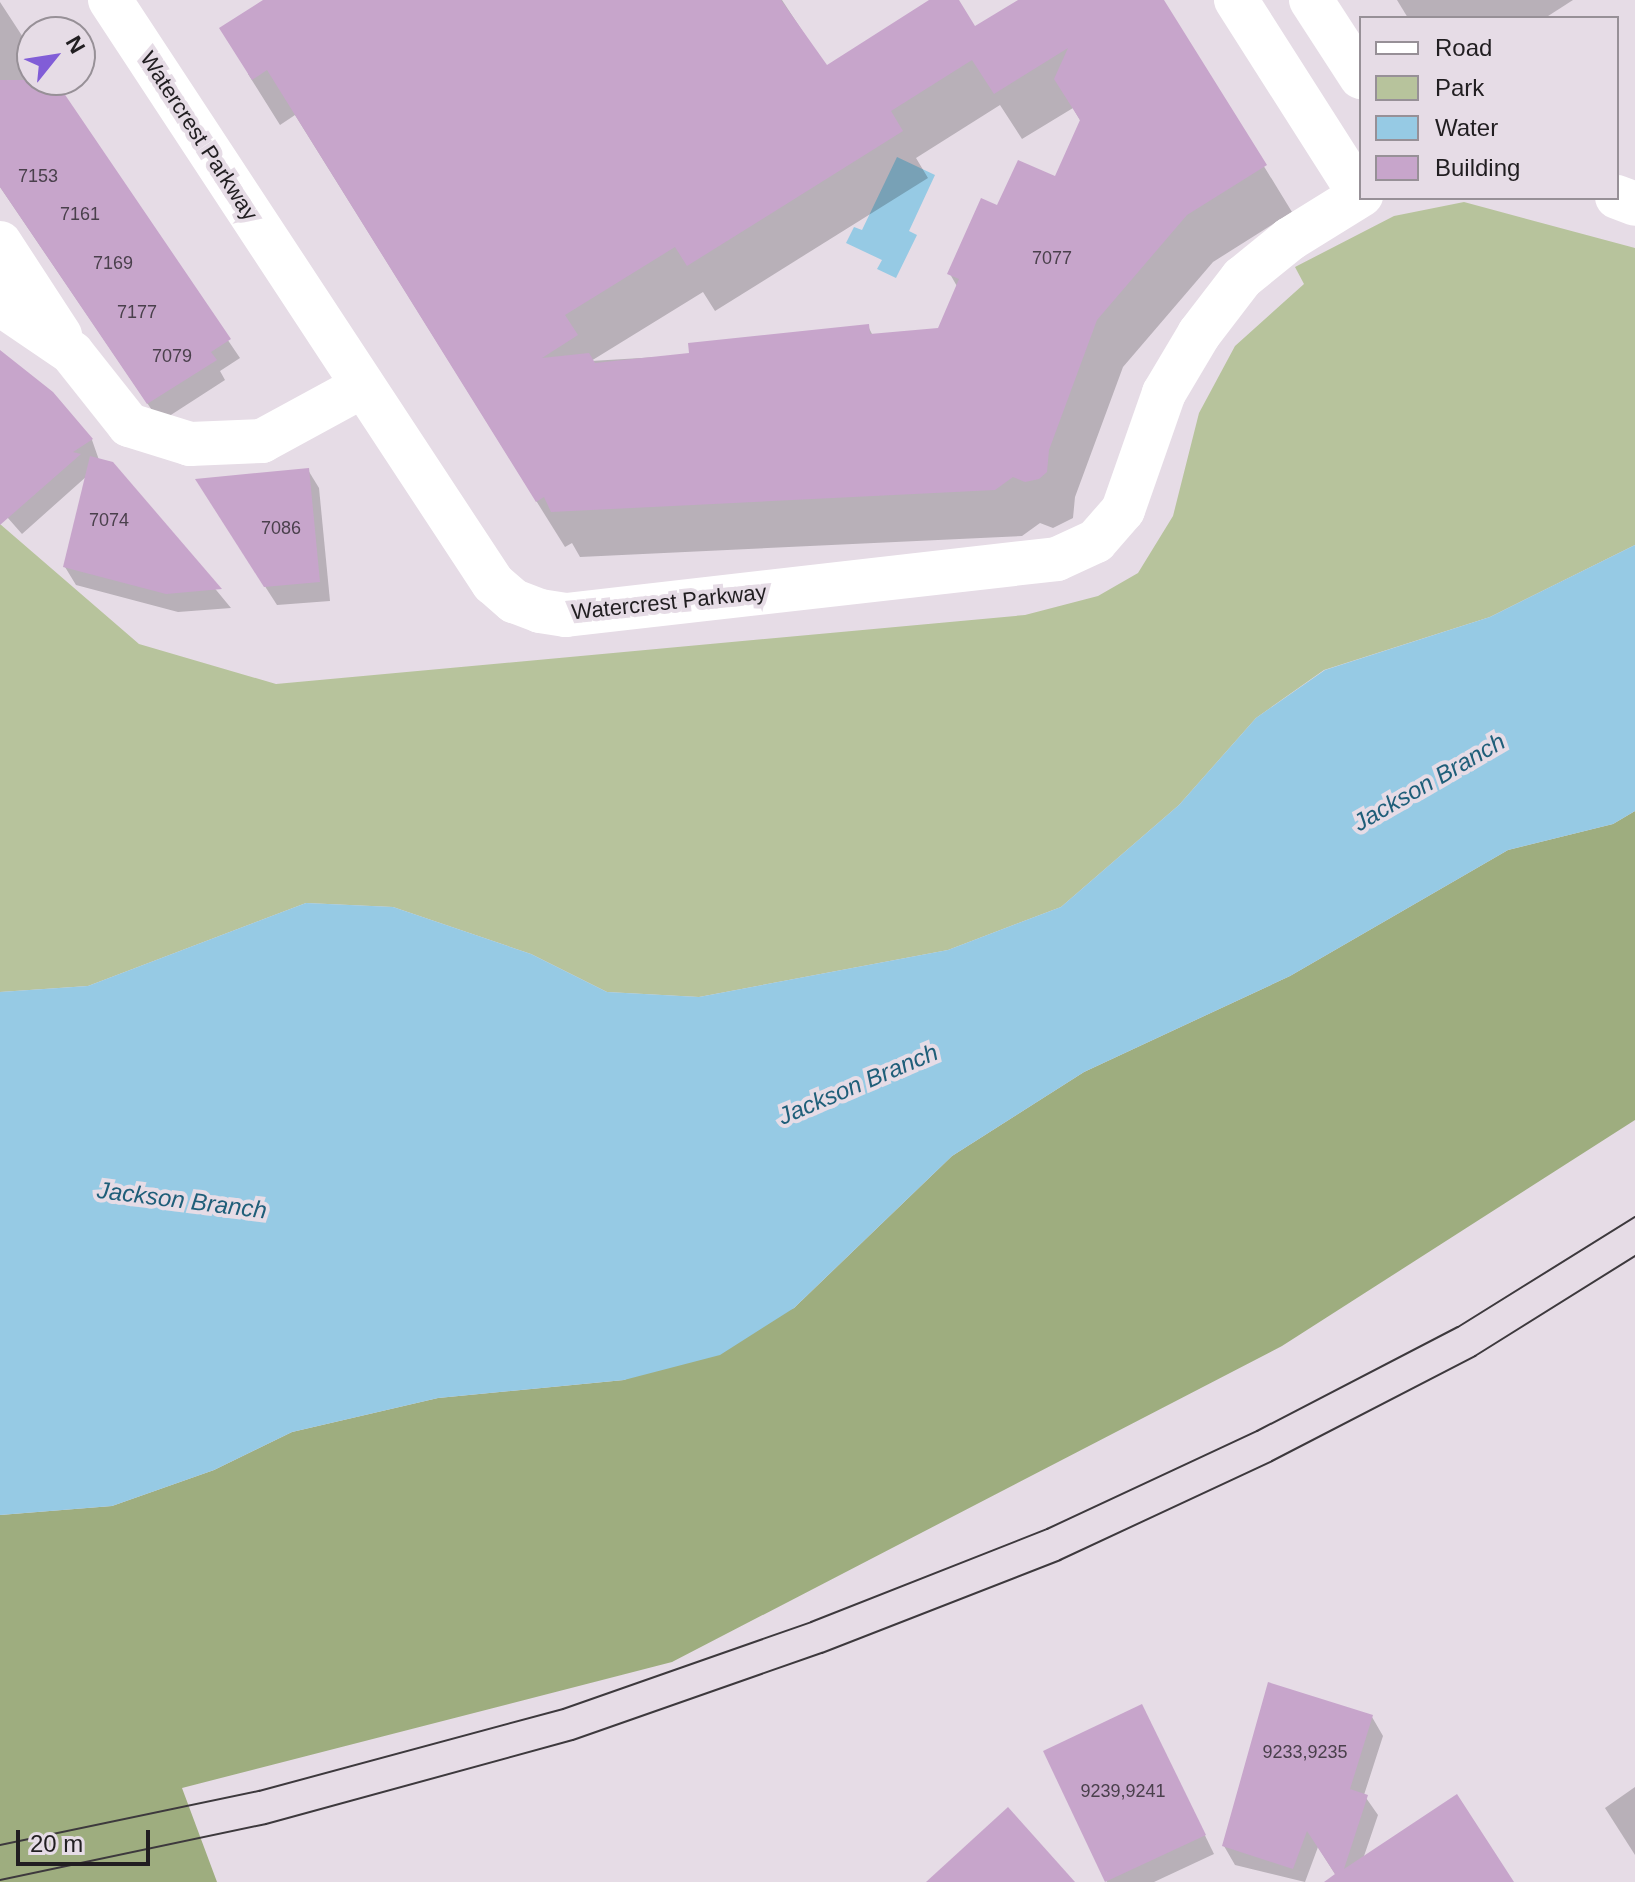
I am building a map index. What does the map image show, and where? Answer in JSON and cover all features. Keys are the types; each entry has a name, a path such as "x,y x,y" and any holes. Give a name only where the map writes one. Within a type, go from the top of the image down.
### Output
{"street":[{"name":"Watercrest Parkway","path":"110,0 493,583 514,601 540,611 566,615 1057,559 1096,541 1123,510 1164,393 1199,334 1242,278 1290,239 1359,196"},
{"path":"1236,0 1359,192"},
{"path":"1311,0 1359,74"},
{"path":"0,243 72,353 129,425 190,444 262,441 363,386"},
{"path":"0,304 72,353"}],"green space":[{"path":"1464,202 1635,248 1635,545 1490,617 1324,670 1256,718 1179,805 1061,907 948,950 699,997 607,992 531,954 393,907 306,903 88,986 0,992 0,524 139,644 276,684 1025,615 1098,596 1138,573 1173,516 1199,413 1235,346 1304,284 1295,267 1394,216"},
{"path":"1635,811 1635,1120 1282,1346 672,1662 182,1788 217,1882 0,1882 0,1515 112,1506 214,1470 292,1432 438,1398 624,1380 794,1308 952,1156 1084,1072 1290,976 1508,850 1613,824"}],"water":[{"path":"897,157 935,175 909,231 917,235 896,278 877,269 882,260 846,243 854,227 862,230"},
{"name":"Jackson Branch","path":"1635,545 1635,811 1613,824 1508,850 1290,976 1084,1072 952,1156 794,1308 720,1355 624,1380 438,1398 292,1432 214,1470 112,1506 0,1515 0,992 88,986 306,903 393,907 531,954 607,992 699,997 948,950 1061,907 1179,805 1256,718 1325,670 1490,617"}],"building":[{"path":"263,0 781,0 827,65 929,0 959,0 975,26 1018,0 1164,0 1267,165 1187,215 1097,320 1049,450 1047,472 1039,479 1025,482 1013,477 995,490 551,512 544,497 536,502 267,70 252,80 219,28","holes":["1068,48 1054,79 1080,120 1055,176 1018,160 997,205 981,198 947,274 959,279 938,328 870,334 869,324 688,343 689,353 595,363 589,353 542,358 578,335 565,315 675,247 687,266 903,131 891,111 972,60 994,94"]},
{"path":"0,80 16,80 16,96 66,96 231,339 211,352 217,360 147,404 0,187"},
{"path":"0,350 53,392 93,439 73,452 81,454 0,525"},
{"path":"90,456 113,462 222,589 166,594 63,567"},
{"path":"309,468 320,582 264,587 195,479"},
{"path":"1268,1682 1373,1715 1350,1789 1368,1795 1344,1869 1457,1794 1514,1882 1324,1882 1335,1874 1307,1831 1293,1869 1222,1846"},
{"path":"1142,1704 1206,1835 1105,1882 1043,1751"},
{"path":"1008,1807 1075,1882 926,1882"}],"tram line":[{"path":"0,1845 259,1791 563,1709 811,1622 1047,1529 1257,1431 1458,1327 1635,1217"},
{"path":"0,1880 266,1824 573,1740 822,1653 1060,1560 1272,1461 1475,1356 1635,1256"}]}
